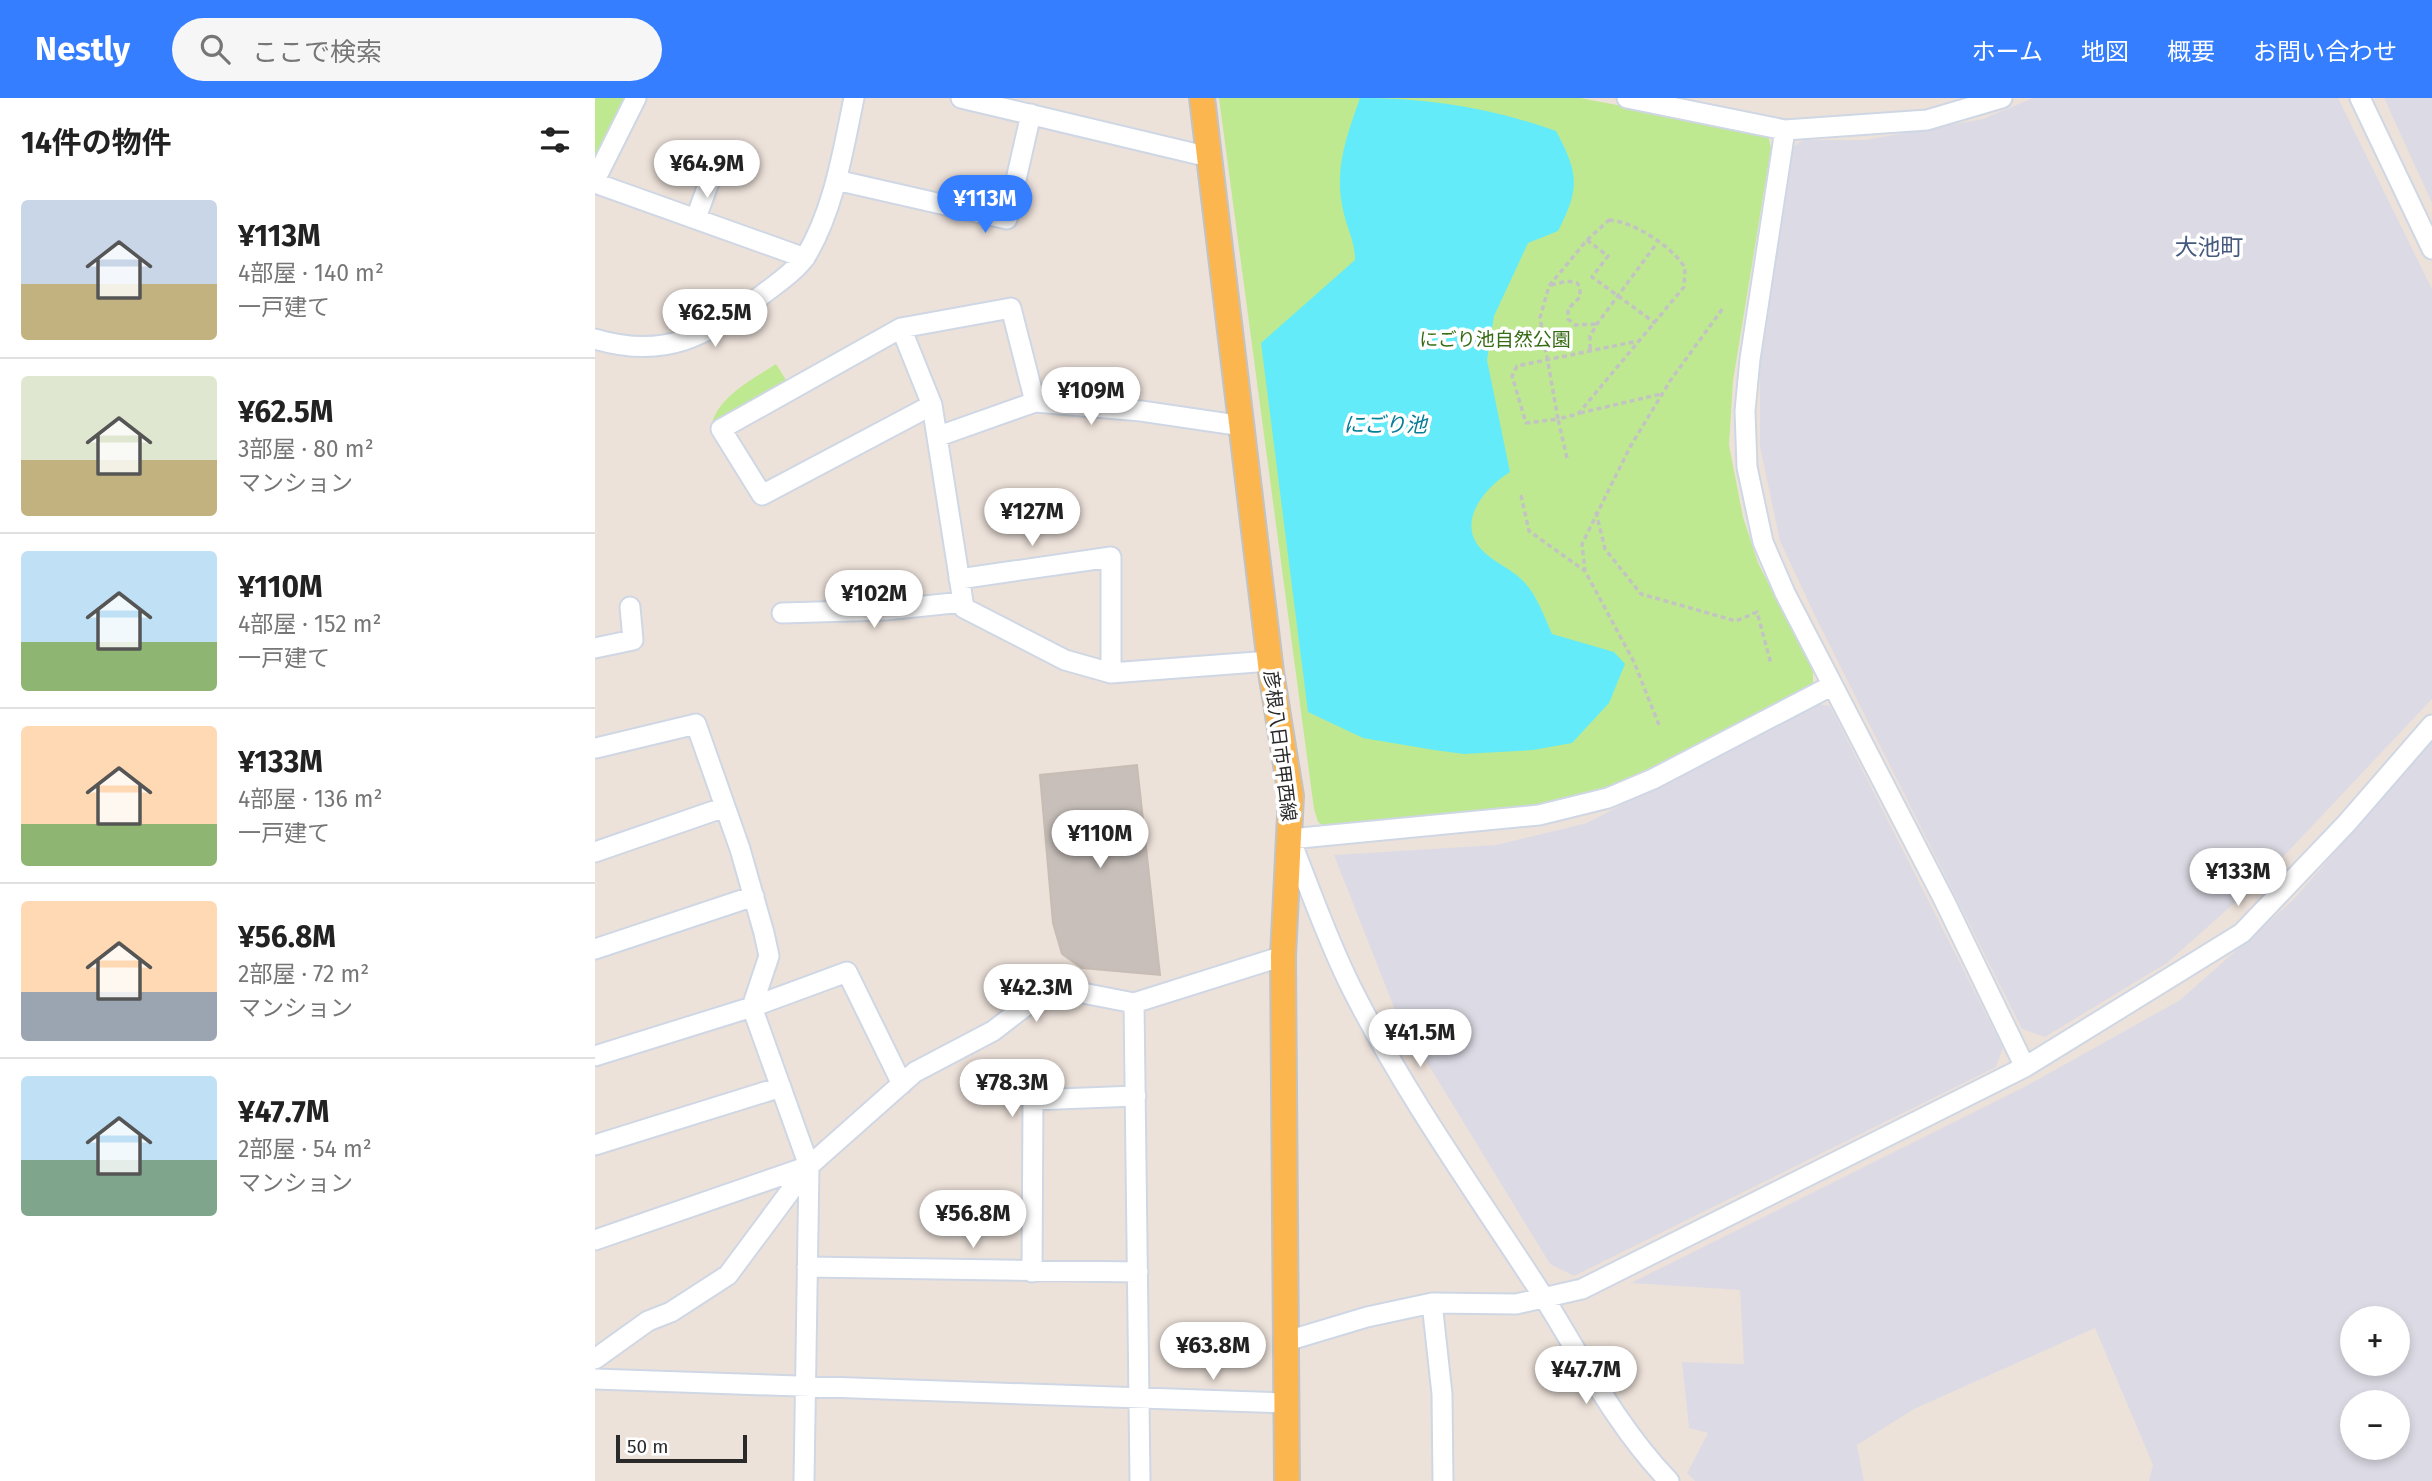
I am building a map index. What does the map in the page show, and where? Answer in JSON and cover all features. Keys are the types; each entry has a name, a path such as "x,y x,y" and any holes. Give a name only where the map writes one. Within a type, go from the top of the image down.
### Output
{"main road":[{"name":"彦根八日市甲西線","path":"1202,98 1270,661 1291,796 1283,956 1287,1481"}],"street":[{"path":"636,98 595,182 805,258"},
{"path":"595,339 625,348 669,346 696,336 734,315 778,283 805,258 836,180 854,98"},
{"path":"961,98 1209,157"},
{"path":"1626,98 1785,130 1927,120 2002,98"},
{"path":"2360,98 2432,250"},
{"path":"836,180 1007,219 1031,114"},
{"path":"1785,130 1750,359 1745,411 1747,467 1763,542 1831,686 1944,900 2025,1067"},
{"path":"696,218 713,171"},
{"path":"932,405 762,495 721,429 901,328 1011,308 1035,402"},
{"path":"901,328 932,405 939,436 964,608 1065,660 1111,673 1270,661"},
{"path":"939,436 1035,402 1141,411 1243,426"},
{"path":"959,579 1111,557 1111,673"},
{"path":"782,613 886,610 963,601"},
{"path":"595,648 633,640 630,607"},
{"path":"1669,1481 1642,1453 1591,1378 1545,1300 1388,1054 1350,986 1290,839 1539,815 1608,798 1653,779 1831,686"},
{"path":"595,748 696,724 754,896 769,956 752,1007 809,1166 804,1481"},
{"path":"1287,1341 1367,1317 1433,1303 1478,1306 1545,1300 1582,1289 2025,1067 2242,933 2346,824 2432,725"},
{"path":"595,852 725,807"},
{"path":"595,949 754,896"},
{"path":"595,1359 648,1321 671,1312 728,1275 809,1166 915,1072 993,1031 1048,992 1067,990 1134,1003 1283,956"},
{"path":"595,1056 752,1007 847,972 902,1084"},
{"path":"1134,1003 1140,1481"},
{"path":"595,1145 781,1087"},
{"path":"1032,1272 1033,1100 1136,1096"},
{"path":"595,1240 809,1166"},
{"path":"807,1267 1138,1272"},
{"path":"1433,1303 1442,1394 1443,1481"},
{"path":"595,1380 1286,1403"}],"path":[{"path":"1567,458 1541,318 1549,286 1587,240 1609,220 1626,223 1681,262 1685,278 1679,295 1578,414"},
{"path":"1587,240 1608,256 1592,277 1655,324"},
{"path":"1590,349 1590,336 1597,324 1657,243"},
{"path":"1549,286 1567,281 1577,283 1580,297 1568,309 1568,319 1575,326 1597,324"},
{"path":"1659,725 1634,662 1585,571 1581,544 1662,394 1723,308"},
{"path":"1640,341 1590,349 1517,366 1512,376 1526,423 1558,419 1662,394"},
{"path":"1521,495 1529,531 1585,571"},
{"path":"1596,512 1605,549 1641,594 1737,621 1757,612 1771,664"}],"shaded area":[{"path":"2033,98 2338,98 2432,289 2432,699 2265,876 2167,963 2045,1037 2022,1029 1815,616 1780,541 1760,447 1760,367 1793,147 1803,140 1865,140 1983,119"},
{"path":"2384,98 2432,98 2432,203"},
{"path":"1814,703 1830,706 2003,1048 1996,1067 1574,1276 1550,1264 1395,1010 1334,855 1496,845 1587,823"},
{"path":"2432,742 2432,1481 2149,1481 2153,1465 2095,1328 1914,1409 1857,1445 1864,1481 1695,1481 1687,1473 1708,1433 1689,1428 1682,1362 1744,1364 1740,1290 1631,1283 2026,1086 2180,1000 2292,901"}],"green space":[{"path":"595,98 624,98 595,159"},
{"name":"にごり池自然公園","path":"1219,98 1580,98 1759,132 1769,139 1771,148 1733,381 1729,445 1743,517 1758,563 1813,671 1813,686 1618,784 1584,796 1551,804 1371,827 1327,828 1318,822 1314,809"},
{"path":"776,364 788,383 711,430 713,419 726,399"}],"water":[{"name":"にごり池","path":"1360,98 1435,102 1484,110 1556,131 1573,170 1573,192 1558,231 1528,243 1494,316 1487,360 1510,472 1485,493 1471,523 1472,534 1481,549 1515,574 1531,590 1552,634 1614,652 1625,664 1609,703 1572,743 1533,750 1464,754 1363,738 1308,712 1261,343 1355,260 1340,183 1346,141"}],"building":[{"path":"1137,765 1160,975 1082,968 1062,954 1053,923 1040,775"}],"district":[{"name":"大池町","path":"2209,247"}]}
